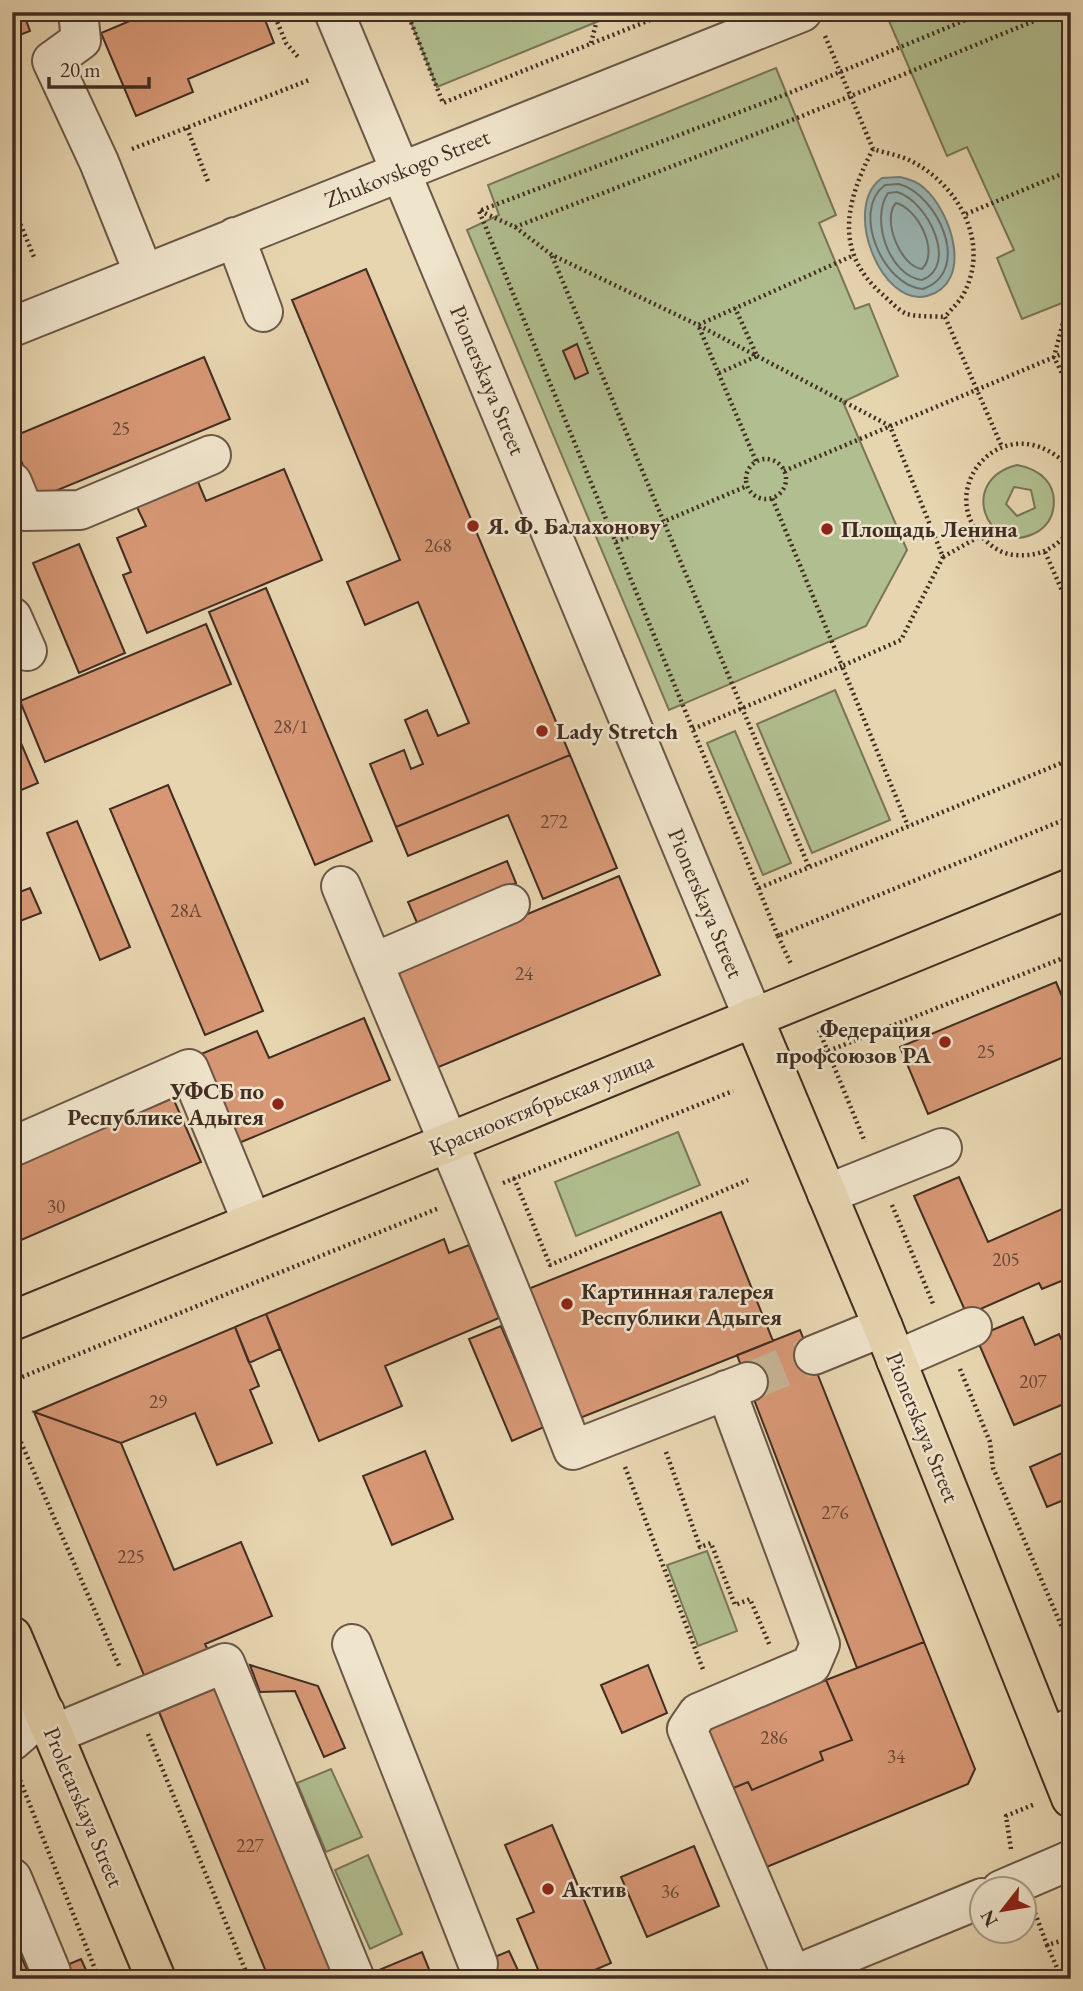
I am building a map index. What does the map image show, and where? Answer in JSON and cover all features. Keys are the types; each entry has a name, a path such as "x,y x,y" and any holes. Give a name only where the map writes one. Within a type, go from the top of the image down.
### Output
{"main road":[{"name":"Краснооктябрьская улица","path":"12,1321 1071,888"},
{"name":"Pionerskaya Street","path":"753,1017 890,1343 1059,1733 1069,1794"},
{"name":"Proletarskaya Street","path":"12,1636 156,1979"}],"street":[{"path":"78,12 80,40 52,61 99,162 144,274"},
{"name":"Pionerskaya Street","path":"334,12 753,1017"},
{"name":"Zhukovskogo Street","path":"12,327 400,171 813,23"},
{"path":"235,237 263,312"},
{"path":"12,482 24,511 80,510 211,456"},
{"path":"12,617 27,651"},
{"path":"341,886 446,1142 506,1278 573,1450 737,1386 820,1644 811,1665 698,1713 687,1729 789,1978 968,1904"},
{"path":"373,963 510,904"},
{"path":"12,1147 189,1069 252,1222"},
{"path":"827,1194 942,1149"},
{"path":"814,1355 972,1327"},
{"path":"352,1644 478,1964"},
{"path":"15,1757 49,1723 225,1663 355,1979"},
{"path":"1035,1876 1071,1860"},
{"path":"12,1878 51,1972"}],"path":[{"path":"273,12 286,43 298,57"},
{"path":"407,12 443,103 670,12"},
{"path":"590,44 599,12"},
{"path":"479,211 840,72 985,12"},
{"path":"515,227 1056,12"},
{"path":"813,23 840,72 873,149 910,160 946,185 966,214 974,249 968,281 965,291 945,317"},
{"path":"99,162 309,80"},
{"path":"187,128 209,184"},
{"path":"873,149 855,183 849,219 852,256 863,277 905,314 945,317"},
{"path":"966,214 1071,170"},
{"path":"12,204 34,257"},
{"path":"479,211 515,227 552,255 698,325 890,426 943,557"},
{"path":"479,211 778,936 1071,817"},
{"path":"552,255 809,867"},
{"path":"698,325 852,256"},
{"path":"1071,292 1055,357 1071,391"},
{"path":"735,308 757,356"},
{"path":"945,317 1002,447"},
{"path":"698,325 756,461"},
{"path":"784,471 974,388 1071,350"},
{"path":"719,373 757,356"},
{"path":"1071,469 1058,455 1041,446 1021,443 1002,447 987,456 975,469 968,486 966,504 980,537 994,548 1010,555 1028,556 1045,552 1062,541 1071,530"},
{"path":"774,460 784,471 786,486 782,493 772,498 759,498 747,486 748,471 756,461 774,460"},
{"path":"615,542 747,486"},
{"path":"772,498 908,826"},
{"path":"693,729 901,640 943,557 980,537"},
{"path":"1045,552 1071,611"},
{"path":"759,888 1071,759"},
{"path":"805,1061 1071,954"},
{"path":"12,1381 733,1091"},
{"path":"514,1178 550,1265 748,1180"},
{"path":"654,1418 700,1547 711,1543 734,1605 750,1599 782,1677"},
{"path":"613,1434 716,1705"},
{"path":"15,1757 98,1976 89,1975"},
{"path":"1014,1876 1006,1816 1069,1794"},
{"path":"1038,1928 1062,1979"},
{"path":"1047,1945 1071,1938"}],"green space":[{"path":"407,12 621,12 437,87"},
{"path":"911,12 1071,12 1071,308 1067,301 1022,319 997,258 1014,250 967,147 947,156 889,21"},
{"path":"776,68 836,215 819,223 855,309 869,304 898,376 843,402 907,550 866,626 669,710 467,230 499,215 488,185"},
{"path":"1017,465 1033,470 1046,480 1053,493 1053,510 1040,530 1017,538 1003,534 992,525 985,513 984,499 988,485 999,473","holes":["1014,487 1031,490 1035,508 1017,516 1006,504"]},
{"path":"835,690 890,820 812,853 757,724"},
{"path":"735,731 791,863 763,875 707,743"},
{"path":"678,1132 700,1185 576,1236 555,1182"},
{"path":"707,1551 737,1631 698,1646 667,1565"},
{"path":"331,1769 362,1837 326,1852 297,1783"},
{"path":"368,1855 402,1934 370,1949 335,1870"}],"water":[{"path":"900,177 919,184 934,199 943,213 954,246 951,277 942,289 927,296 910,296 895,287 872,252 866,231 865,210 870,192 882,178"}],"building":[{"path":"12,12 23,12 30,31 12,38"},
{"path":"151,12 262,12 274,43 188,79 193,92 136,116 101,33"},
{"path":"366,269 570,755 396,827 370,764 404,750 411,769 423,764 405,720 427,710 438,736 469,723 418,602 365,625 347,582 400,560 292,300"},
{"path":"577,344 588,373 575,379 563,351"},
{"path":"204,357 230,419 36,499 12,437"},
{"path":"284,469 322,560 147,633 123,575 131,572 117,538 146,526 135,503 196,477 206,501"},
{"path":"79,544 125,653 79,673 33,563"},
{"path":"266,588 372,841 315,865 209,612"},
{"path":"206,624 231,684 45,762 20,701"},
{"path":"12,722 38,783 12,794"},
{"path":"570,755 617,868 543,899 508,815 408,856 396,827"},
{"path":"168,785 263,1011 205,1035 110,809"},
{"path":"77,821 130,947 100,960 47,833"},
{"path":"507,861 516,883 418,925 408,902"},
{"path":"619,876 660,975 429,1071 388,972"},
{"path":"30,888 41,913 12,924 12,895"},
{"path":"1056,982 1071,1018 1071,1054 928,1114 900,1047"},
{"name":"УФСБ по Республике Адыгея","path":"364,1018 390,1080 239,1143 201,1054 257,1031 269,1058"},
{"path":"173,1098 201,1162 12,1244 12,1167"},
{"path":"959,1177 988,1242 1071,1205 1071,1277 1042,1289 1039,1283 967,1315 914,1196"},
{"path":"721,1212 773,1341 580,1418 528,1289"},
{"path":"444,1239 449,1253 469,1245 499,1318 385,1366 402,1406 319,1441 266,1314"},
{"path":"266,1314 280,1349 249,1363 235,1327"},
{"path":"1023,1317 1035,1345 1059,1334 1071,1360 1071,1401 1014,1425 976,1337"},
{"path":"501,1326 544,1427 512,1441 469,1339"},
{"path":"235,1327 259,1386 250,1390 272,1443 217,1465 195,1413 121,1443 34,1412"},
{"path":"800,1330 924,1642 857,1668 737,1355"},
{"path":"34,1412 121,1443 174,1570 241,1542 272,1616 205,1644 209,1652 146,1680"},
{"path":"1071,1449 1071,1497 1047,1507 1030,1467"},
{"path":"425,1451 453,1519 392,1545 363,1476"},
{"path":"924,1642 975,1769 968,1784 757,1871 721,1793 748,1782 752,1790 823,1760 820,1752 852,1740 826,1680"},
{"path":"250,1665 318,1686 345,1748 324,1757 295,1691 260,1692"},
{"path":"648,1665 667,1713 622,1733 601,1685"},
{"path":"826,1680 852,1740 820,1752 823,1760 752,1790 748,1782 721,1793 697,1733"},
{"path":"220,1686 342,1979 269,1979 159,1712"},
{"path":"552,1825 611,1963 574,1979 542,1979 517,1919 534,1912 505,1845"},
{"path":"694,1846 719,1906 647,1937 621,1877"},
{"path":"12,1935 31,1979 12,1979"},
{"path":"509,1951 522,1979 450,1979 449,1976"},
{"path":"422,1952 433,1979 382,1979 379,1970"},
{"path":"81,1959 90,1979 34,1979"}],"tunnel":[{"path":"748,1382 814,1355"}],"place":[{"name":"Я. Ф. Балахонову","path":"473,526"},
{"name":"Площадь Ленина","path":"827,529"},
{"name":"Lady Stretch","path":"542,731"},
{"name":"Федерация профсоюзов РА","path":"945,1042"},
{"name":"УФСБ по Республике Адыгея","path":"278,1104"},
{"name":"Картинная галерея Республики Адыгея","path":"567,1304"},
{"name":"Актив","path":"548,1889"}]}
